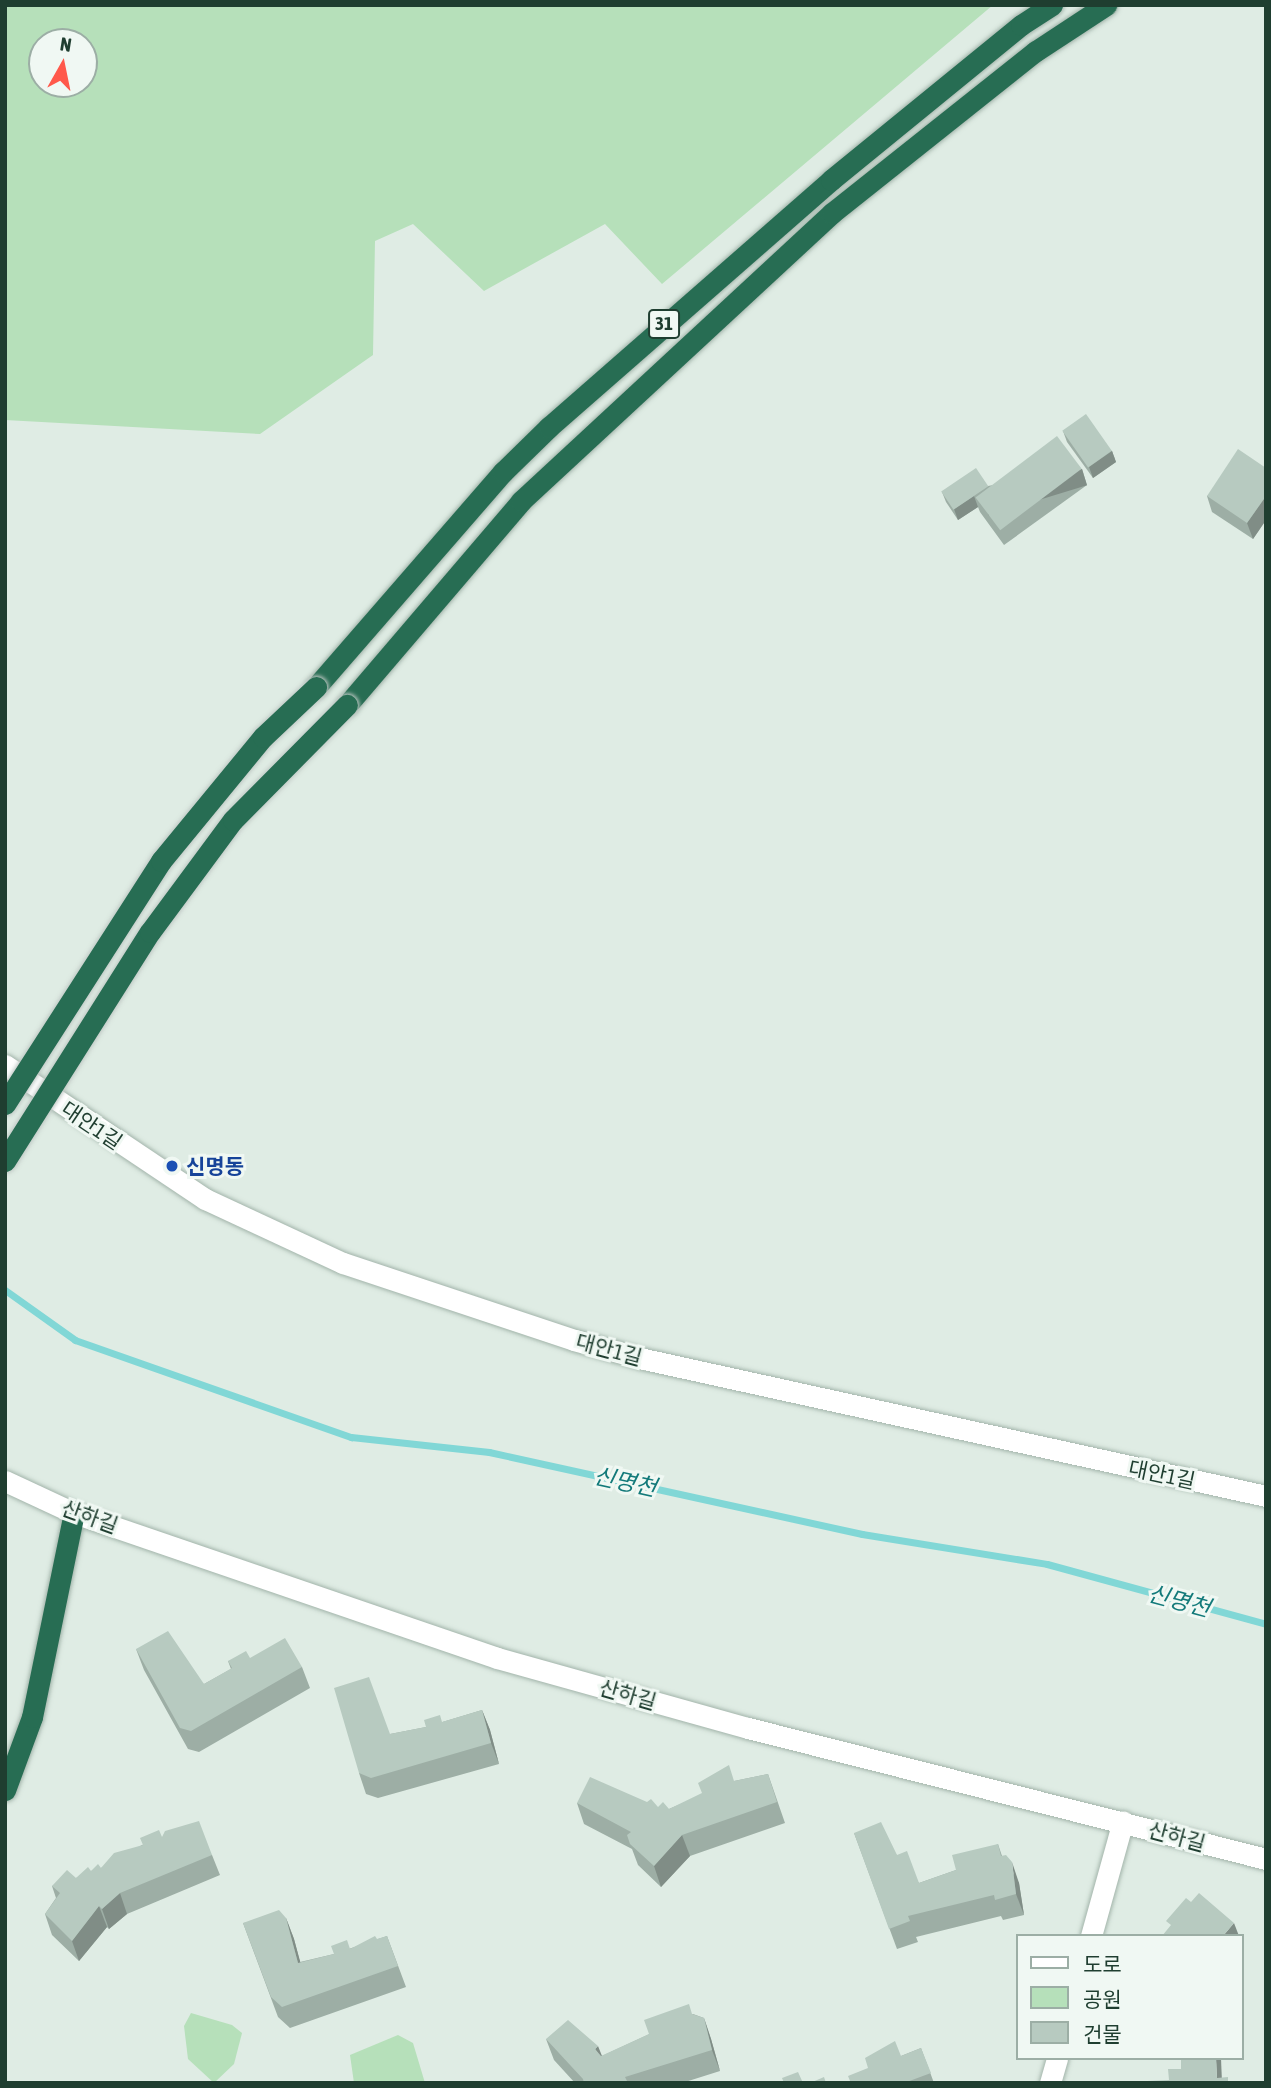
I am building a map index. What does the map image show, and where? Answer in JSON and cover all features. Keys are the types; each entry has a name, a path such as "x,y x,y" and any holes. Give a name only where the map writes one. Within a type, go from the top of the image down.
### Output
{"highway":[{"name":"31","path":"5,1104 161,861 263,737 316,687 503,472 549,427 831,180 1021,26 1052,5"},
{"path":"5,1161 150,932 233,820 347,705 521,501 813,230 1037,51 1106,5"},
{"path":"5,1790 32,1717 74,1513"}],"street":[{"name":"대안1길","path":"5,1065 205,1199 343,1263 574,1340 644,1359 1266,1496"},
{"name":"산하길","path":"5,1481 74,1513 497,1658 748,1728 1266,1859"},
{"path":"1092,1934 1123,1822"},
{"path":"1050,2083 1056,2060"}],"green space":[{"path":"5,5 993,5 662,284 605,224 484,291 413,224 375,241 373,355 260,434 5,420"},
{"path":"191,2013 232,2025 242,2033 234,2064 214,2083 188,2059 184,2026"},
{"path":"398,2035 413,2043 425,2083 354,2083 350,2055"}],"building":[{"path":"1086,414 1112,451 1088,467 1062,431"},
{"path":"1057,436 1082,469 1000,530 976,497"},
{"path":"1238,449 1266,468 1266,496 1247,523 1207,496"},
{"path":"976,468 988,486 953,510 941,491"},
{"path":"168,1631 204,1684 232,1668 228,1661 246,1651 250,1658 285,1638 302,1667 191,1731 180,1728 136,1649"},
{"path":"369,1677 390,1734 426,1727 424,1720 440,1715 442,1722 482,1710 491,1743 371,1778 359,1773 334,1688"},
{"path":"729,1765 734,1781 768,1774 777,1802 682,1835 654,1866 630,1844 627,1835 631,1832 577,1803 590,1777 647,1802 651,1799 658,1807 663,1802 669,1809 702,1793 698,1783"},
{"path":"199,1821 212,1855 120,1893 102,1909 99,1906 72,1941 45,1914 60,1893 52,1886 67,1870 76,1878 88,1867 91,1871 98,1864 101,1868 114,1853 143,1845 140,1838 159,1830 162,1837 165,1831"},
{"path":"881,1822 897,1855 907,1851 919,1883 956,1870 952,1855 998,1844 1001,1856 1006,1855 1012,1862 1016,1894 995,1900 994,1895 908,1916 910,1921 889,1929 854,1833"},
{"path":"1199,1893 1234,1923 1225,1934 1164,1934 1171,1925 1166,1921 1186,1898 1191,1902"},
{"path":"279,1910 286,1918 298,1963 334,1954 331,1946 347,1940 350,1949 375,1936 377,1939 387,1936 398,1966 282,2007 271,1997 243,1923"},
{"path":"689,2004 692,2014 704,2018 712,2050 625,2077 627,2081 624,2083 584,2083 546,2039 568,2020 598,2046 595,2049 601,2056 649,2034 644,2020"},
{"path":"895,2041 901,2056 921,2048 931,2073 904,2083 836,2083 850,2081 848,2076 868,2068 865,2058"},
{"path":"1181,2060 1216,2060 1217,2078 1228,2077 1228,2083 1125,2083 1169,2080 1168,2069 1181,2069"},
{"path":"798,2072 803,2083 784,2083 782,2078"},
{"path":"824,2077 826,2083 810,2083"}],"waterway":[{"name":"신명천","path":"5,1290 75,1340 351,1437 489,1452 862,1534 1047,1564 1266,1624"}],"place":[{"name":"신명동","path":"172,1166"}]}
